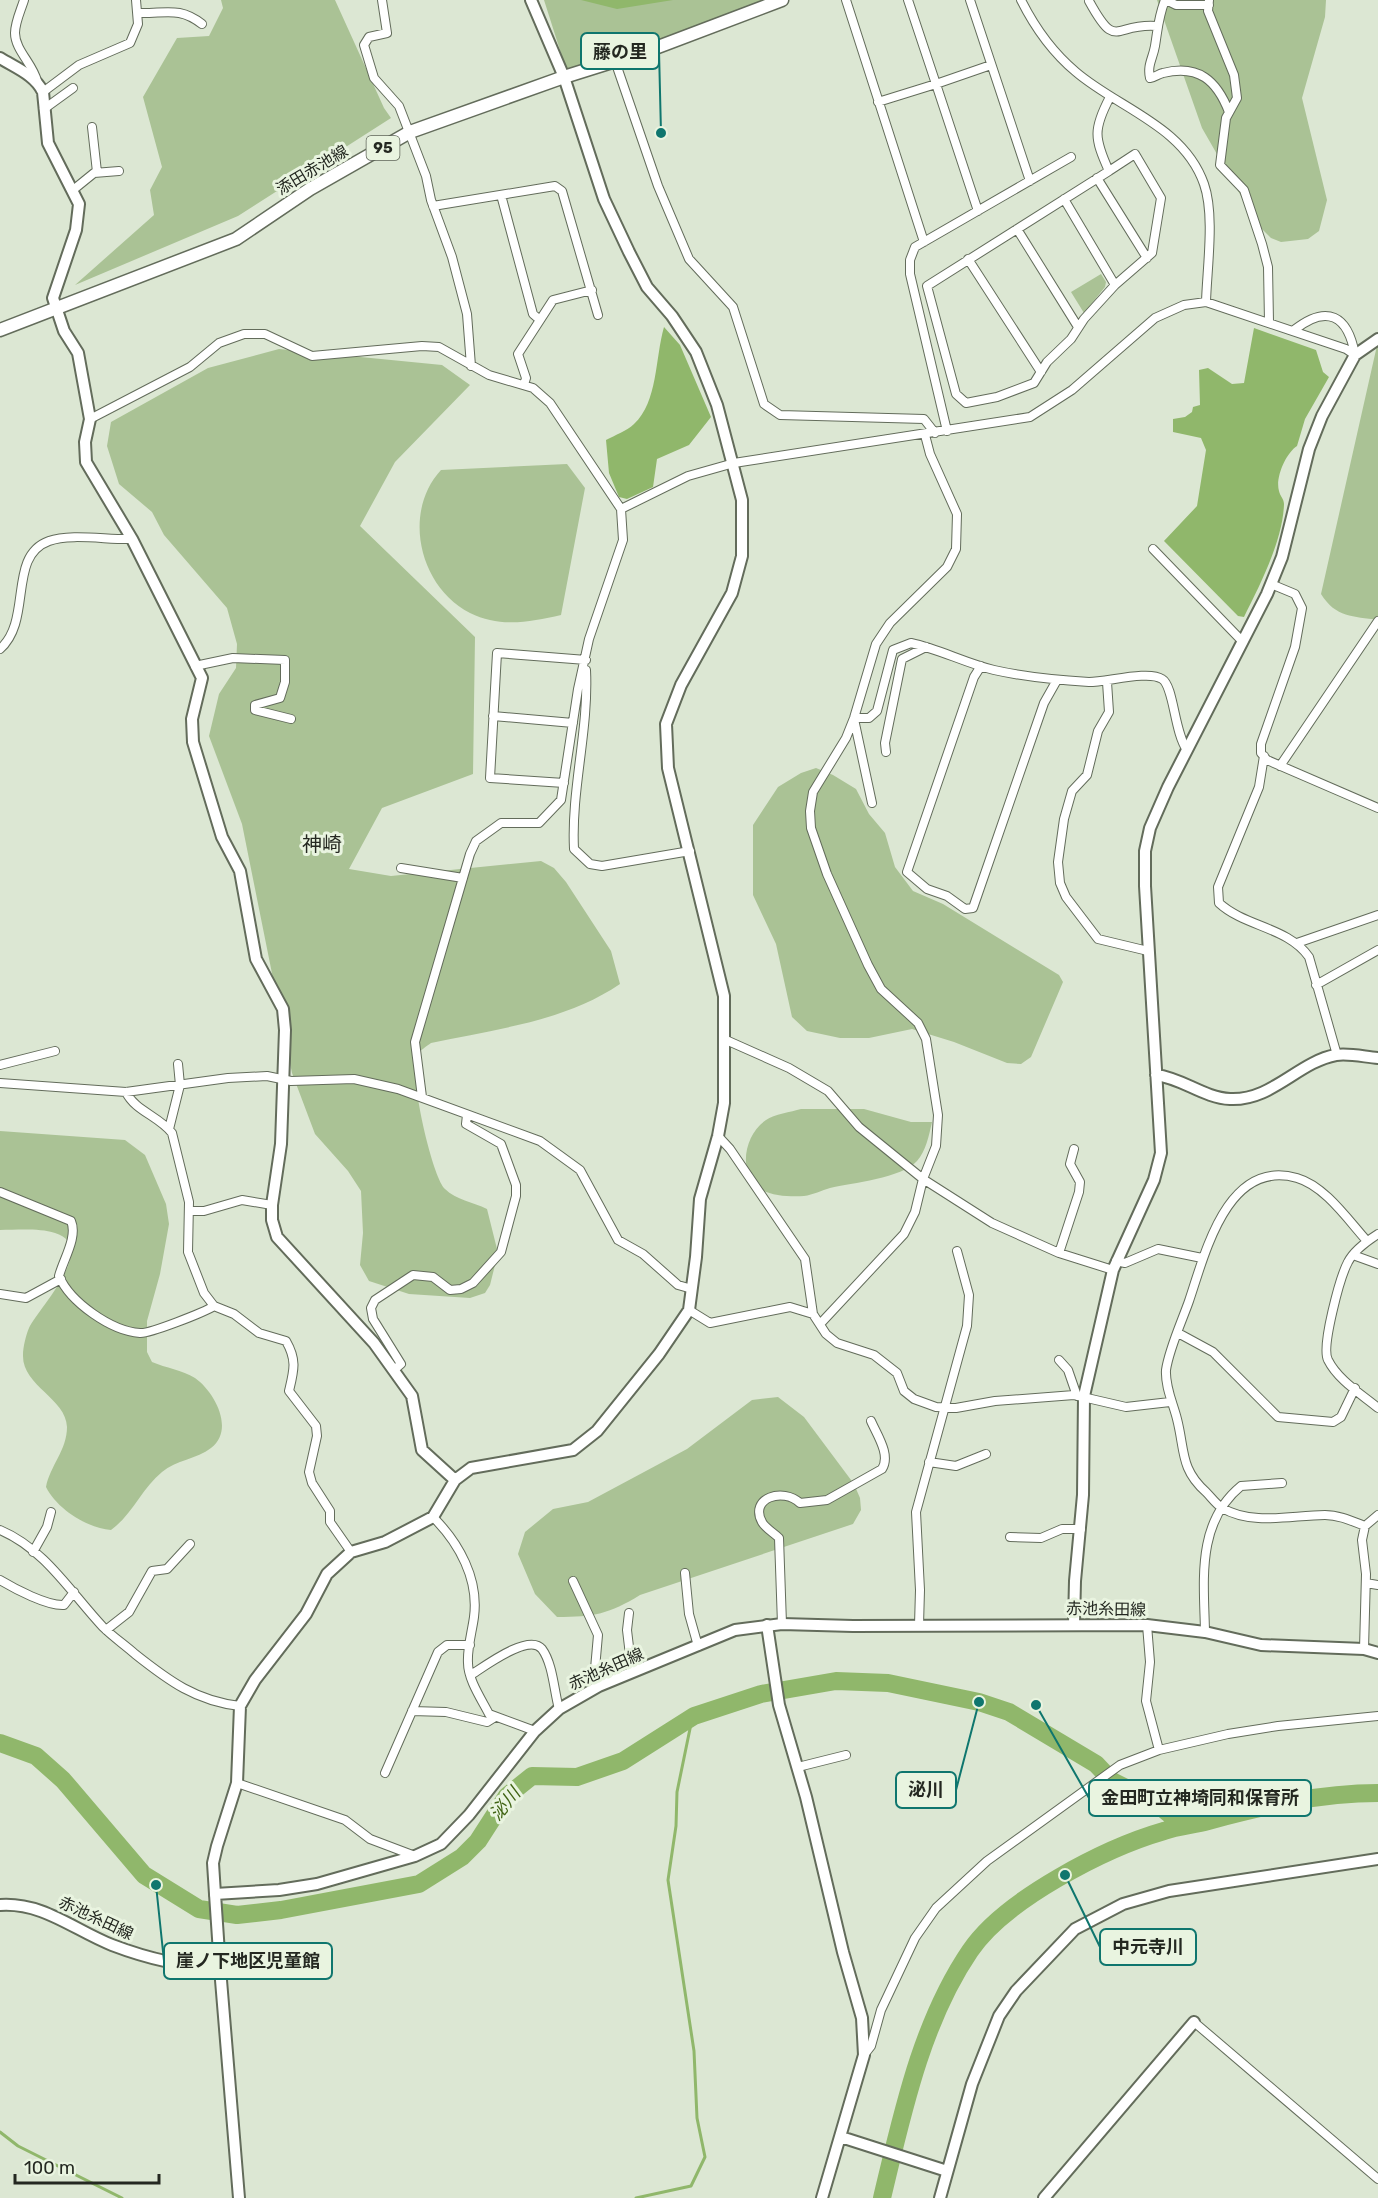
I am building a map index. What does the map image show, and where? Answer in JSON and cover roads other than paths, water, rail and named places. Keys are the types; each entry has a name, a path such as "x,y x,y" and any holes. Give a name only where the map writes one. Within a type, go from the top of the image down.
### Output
{"main road":[{"name":"添田赤池線","path":"0,330 236,239 310,189 410,132 782,0"}],"street":[{"path":"24,0 15,34 43,92 48,143 79,204 80,216 53,298 64,331 78,353 90,418 86,442 86,462 132,540 202,678 192,719 193,742 222,837 240,871 256,959 283,1009 281,1143 272,1220 277,1237 357,1322 394,1370 412,1396 423,1450 455,1480"},
{"path":"43,92 79,65 130,43 138,24 136,0"},
{"path":"382,0 387,33 369,37 364,45 374,78 399,106 410,132 452,257 467,314 473,357 471,366"},
{"path":"238,2198 213,1863 216,1846 237,1783 240,1706 255,1680 306,1614 327,1574 351,1552 385,1542 433,1517 455,1480 471,1468 573,1450 597,1431 659,1354 689,1310 700,1199 718,1136 724,1103 726,1040 724,996 668,768 666,724 681,685 732,593 742,556 742,500 717,405 696,352 647,286 604,199 564,77 531,0"},
{"path":"846,0 924,242"},
{"path":"908,0 978,211"},
{"path":"970,0 1030,181"},
{"path":"1021,0 1045,42 1076,72 1110,97 1143,116 1178,143 1194,163 1205,185 1208,217 1206,302"},
{"path":"1229,112 1222,94 1213,82 1202,75 1191,71 1162,73 1150,78 1149,62 1155,46 1156,26 1166,0 1176,5 1209,3 1220,44 1234,75 1237,98 1229,112 1220,165 1244,190 1262,244 1268,267 1269,322"},
{"path":"1089,1 1102,26 1110,32 1121,33 1143,25 1156,26"},
{"path":"138,13 166,14 178,11 190,15 202,24"},
{"path":"0,58 37,81"},
{"path":"615,61 658,186 689,259 734,307 764,404 780,415 924,419 935,433"},
{"path":"879,102 991,65"},
{"path":"44,109 73,88"},
{"path":"1109,171 1099,148 1096,132 1098,118 1110,97"},
{"path":"92,127 97,172"},
{"path":"1135,154 1161,198 1152,253 1114,285 1034,383 997,397 966,403 956,394 927,286 1097,178 1135,154"},
{"path":"947,431 910,274 910,260 915,247 1071,157"},
{"path":"73,190 97,172 119,171"},
{"path":"1097,178 1147,258"},
{"path":"434,206 555,186 561,191 598,315"},
{"path":"501,195 533,314 540,320"},
{"path":"1064,199 1114,285"},
{"path":"1017,229 1078,327"},
{"path":"968,259 1041,372"},
{"path":"524,385 526,378 518,354 554,300 592,290"},
{"path":"621,509 688,476 734,463 1030,417 1072,390 1155,318 1184,305 1206,302 1294,330 1346,349 1355,356"},
{"path":"1294,330 1320,315 1338,318 1346,326 1355,356"},
{"path":"925,337 939,333"},
{"path":"90,418 190,367 219,343 244,334 265,334 312,356 422,346 439,347 489,375 533,388 550,403 621,509 623,540 589,639 578,689 561,800 539,823 501,823 476,841 415,1042 422,1097"},
{"path":"1074,1623 1074,1581 1081,1529 1080,1396 1114,1266 1154,1180 1161,1153 1148,951 1145,851 1150,828 1271,584 1284,548 1309,449 1322,416 1355,356 1378,339"},
{"path":"821,1323 904,1234 915,1212 923,1179 936,1146 938,1115 926,1039 918,1023 881,989 826,874 811,828 813,792 846,738 876,644 890,623 947,567 956,549 957,514 930,454 925,435"},
{"path":"0,649 16,629 24,573 28,559 37,548 48,541 63,538 132,540"},
{"path":"1153,549 1243,642"},
{"path":"1271,584 1295,594 1302,608 1293,657 1261,744 1264,756 1258,787 1218,887 1219,903 1232,915 1297,943 1309,957 1337,1055"},
{"path":"1280,766 1378,621"},
{"path":"854,718 869,718 877,711 893,650 911,643 981,666 1057,680 1107,682 1153,675 1163,679 1170,689 1172,712 1180,742 1187,750"},
{"path":"886,752 885,743 902,659 926,647"},
{"path":"564,783 490,778 497,652 586,661"},
{"path":"195,666 233,658 285,660 285,682 280,698 255,705 255,710 291,719"},
{"path":"586,661 587,692 576,791 574,849 590,864 602,866 690,851"},
{"path":"981,666 974,677 907,872 927,889 948,897 966,909 973,908 1044,703 1057,680"},
{"path":"1107,682 1109,712 1098,731 1087,775 1072,791 1064,819 1058,862 1060,883 1066,897 1098,939 1148,951"},
{"path":"493,716 573,723"},
{"path":"854,718 872,803"},
{"path":"1264,756 1280,766 1378,808"},
{"path":"401,868 463,878"},
{"path":"1297,943 1378,915"},
{"path":"1316,985 1378,950"},
{"path":"726,1040 789,1068 828,1091 859,1127 923,1179 992,1223 1059,1252 1114,1266 1158,1249 1202,1258"},
{"path":"0,1065 55,1051"},
{"path":"1156,1075 1172,1077 1210,1094 1230,1099 1258,1096 1318,1062 1337,1055 1378,1058"},
{"path":"169,1129 180,1084 178,1064"},
{"path":"0,1083 126,1092 228,1078 282,1078 291,1081 354,1079 375,1082 540,1141 580,1170 618,1240 643,1254 678,1285 692,1289"},
{"path":"126,1092 130,1101 172,1133 190,1211 188,1252 204,1293 214,1306 234,1314 259,1334 286,1341 294,1354 295,1364 289,1391 316,1426 317,1436 309,1472 312,1483 330,1511 330,1522 351,1552"},
{"path":"394,1370 401,1364 373,1319 371,1308 375,1300 413,1275 433,1277 450,1290 461,1289 472,1283 501,1252 516,1196 516,1185 501,1144 466,1124 467,1115"},
{"path":"718,1136 730,1149 805,1259 813,1314"},
{"path":"1059,1252 1079,1192 1080,1182 1070,1164 1074,1149"},
{"path":"1365,1526 1326,1515 1291,1519 1242,1515 1222,1508 1191,1478 1183,1456 1177,1418 1170,1402 1166,1370 1202,1258 1220,1218 1247,1186 1262,1178 1281,1175 1307,1182 1322,1193 1367,1241"},
{"path":"0,1192 71,1221 74,1227 73,1237 64,1258 61,1279 80,1306 108,1322 141,1334 214,1306"},
{"path":"190,1211 204,1211 242,1200 272,1205"},
{"path":"1378,1234 1367,1241 1348,1262 1327,1339 1326,1358 1335,1371 1378,1408"},
{"path":"919,1624 920,1590 916,1512 964,1336 968,1306 969,1295 957,1251"},
{"path":"1353,1256 1378,1264"},
{"path":"0,1294 26,1298 61,1279"},
{"path":"689,1310 710,1323 790,1307 813,1314 821,1323 826,1334 837,1343 874,1355 897,1373 904,1391 914,1400 944,1408 970,1407 995,1401 1080,1396 1096,1402 1126,1407 1170,1402"},
{"path":"1178,1334 1213,1352 1278,1417 1333,1422 1341,1417 1355,1388"},
{"path":"1059,1360 1068,1370 1080,1396"},
{"path":"782,1624 779,1538 762,1524 759,1514 761,1505 766,1498 780,1494 792,1495 800,1503 827,1500 882,1469 885,1464 885,1454 871,1421"},
{"path":"929,1462 956,1466 986,1454"},
{"path":"1205,1632 1204,1552 1209,1532 1222,1508 1241,1486 1282,1484"},
{"path":"33,1552 47,1527 51,1512"},
{"path":"1364,1649 1366,1583 1362,1540 1365,1526 1378,1515"},
{"path":"433,1517 459,1551 471,1577 475,1600 468,1665 489,1714 535,1731"},
{"path":"1010,1537 1041,1539 1062,1529 1081,1529"},
{"path":"0,1530 54,1568 106,1630 171,1683 192,1694 240,1706"},
{"path":"106,1630 129,1612 152,1571 167,1569 190,1544"},
{"path":"685,1573 689,1614 698,1646"},
{"path":"0,1580 16,1590 55,1605 64,1605 74,1592"},
{"path":"573,1581 598,1635 594,1680 597,1687"},
{"path":"1366,1583 1378,1585"},
{"path":"629,1613 627,1630 632,1672"},
{"name":"赤池糸田線","path":"215,1897 317,1884 415,1856 441,1844 469,1815 535,1731 559,1709 597,1687 735,1630 782,1624 854,1626 1074,1623 1148,1625 1205,1632 1261,1645 1364,1649 1378,1653"},
{"path":"767,1625 779,1705 798,1767 843,1952 862,2018 864,2055 844,2138 822,2198"},
{"path":"1148,1625 1150,1662 1146,1701 1159,1750"},
{"path":"471,1676 524,1644 535,1644 544,1653 559,1709"},
{"path":"385,1773 438,1652 447,1645 470,1645"},
{"path":"412,1711 446,1712 487,1722 495,1717"},
{"path":"864,2055 871,2046 881,2010 915,1938 936,1908 987,1861 1120,1765 1159,1750 1278,1726 1378,1716"},
{"path":"798,1767 846,1755"},
{"path":"237,1783 345,1820 370,1839 415,1856"},
{"path":"940,2198 945,2169 972,2084 999,2016 1016,1991 1075,1929 1123,1904 1169,1892 1378,1859"},
{"name":"赤池糸田線","path":"0,1905 13,1904 48,1912 110,1944 145,1956 180,1964 220,1968"},
{"path":"1044,2198 1194,2022 1378,2179"},
{"path":"844,2138 945,2169"}],"waterway":[{"name":"泌川","path":"0,1743 36,1756 63,1780 144,1875 199,1909 237,1915 281,1910 419,1884 462,1857 478,1841 507,1796 532,1776 577,1777 623,1761 694,1716 761,1694 836,1681 888,1683 979,1702 1009,1712 1096,1764 1112,1781 1156,1803 1184,1826"},
{"path":"636,2198 691,2186 705,2157 697,2118 694,2051 668,1880 676,1826 677,1792 692,1719"},
{"path":"882,2198 915,2070 938,2008 970,1951 1006,1913 1058,1878 1086,1863 1164,1831 1292,1801 1335,1795 1378,1793"},
{"path":"0,2132 18,2146 122,2198"}],"place":[{"name":"藤の里","path":"661,133"},
{"name":"泌川","path":"979,1702"},
{"name":"金田町立神埼同和保育所","path":"1036,1705"},
{"name":"中元寺川","path":"1065,1875"},
{"name":"崖ノ下地区児童館","path":"156,1885"}],"district":[{"name":"神崎","path":"322,844"}]}
